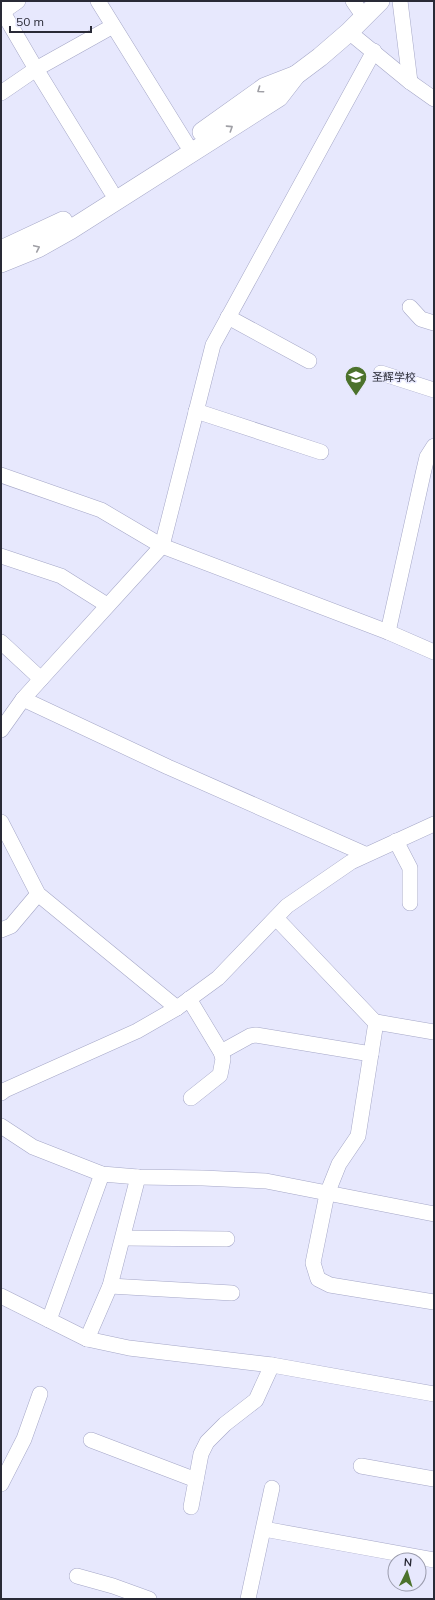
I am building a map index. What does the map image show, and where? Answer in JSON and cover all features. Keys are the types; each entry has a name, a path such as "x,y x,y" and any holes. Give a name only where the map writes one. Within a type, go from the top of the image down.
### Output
{"main road":[{"path":"1,250 65,220 111,191 279,97 296,75 349,32 380,1"},
{"path":"1,263 38,248 70,230 190,148"}],"street":[{"path":"18,1 2,11 111,191"},
{"path":"98,1 190,148"},
{"path":"353,1 364,17"},
{"path":"400,1 410,82"},
{"path":"1,93 36,69 113,26"},
{"path":"349,32 410,82 434,99"},
{"path":"1,730 23,699 162,546 213,345 374,51"},
{"path":"410,307 421,320 434,323"},
{"path":"228,317 309,361"},
{"path":"381,373 434,390"},
{"path":"196,411 321,452"},
{"path":"388,632 422,474 427,457 434,446"},
{"path":"1,475 100,510 162,546 388,632 434,652"},
{"path":"1,556 61,576 107,605"},
{"path":"1,642 41,679"},
{"path":"23,699 183,773 365,854"},
{"path":"1,822 38,894 183,1004 221,1052 223,1058 220,1076 191,1098"},
{"path":"1,1093 137,1031 183,1004 218,978 287,906 365,854 432,828"},
{"path":"396,841 410,868 410,903"},
{"path":"1,930 11,926 38,894"},
{"path":"276,918 376,1022 434,1032"},
{"path":"376,1022 358,1136 339,1164 327,1194 313,1263 318,1279 330,1285 434,1302"},
{"path":"221,1052 250,1036 256,1035 371,1054"},
{"path":"1,1126 33,1147 102,1174 138,1177 266,1181 434,1214"},
{"path":"49,1320 102,1174"},
{"path":"87,1339 110,1286 138,1177"},
{"path":"122,1238 227,1239"},
{"path":"110,1286 232,1293"},
{"path":"1,1296 87,1339 129,1348 272,1365 434,1394"},
{"path":"191,1507 201,1454 207,1442 225,1424 256,1400 272,1365"},
{"path":"1,1484 24,1439 40,1394"},
{"path":"91,1440 196,1480"},
{"path":"361,1466 434,1479"},
{"path":"248,1599 272,1488"},
{"path":"264,1529 434,1560"},
{"path":"76,1576 113,1586 149,1599"}],"place":[{"name":"圣辉学校","path":"356,396"}]}
